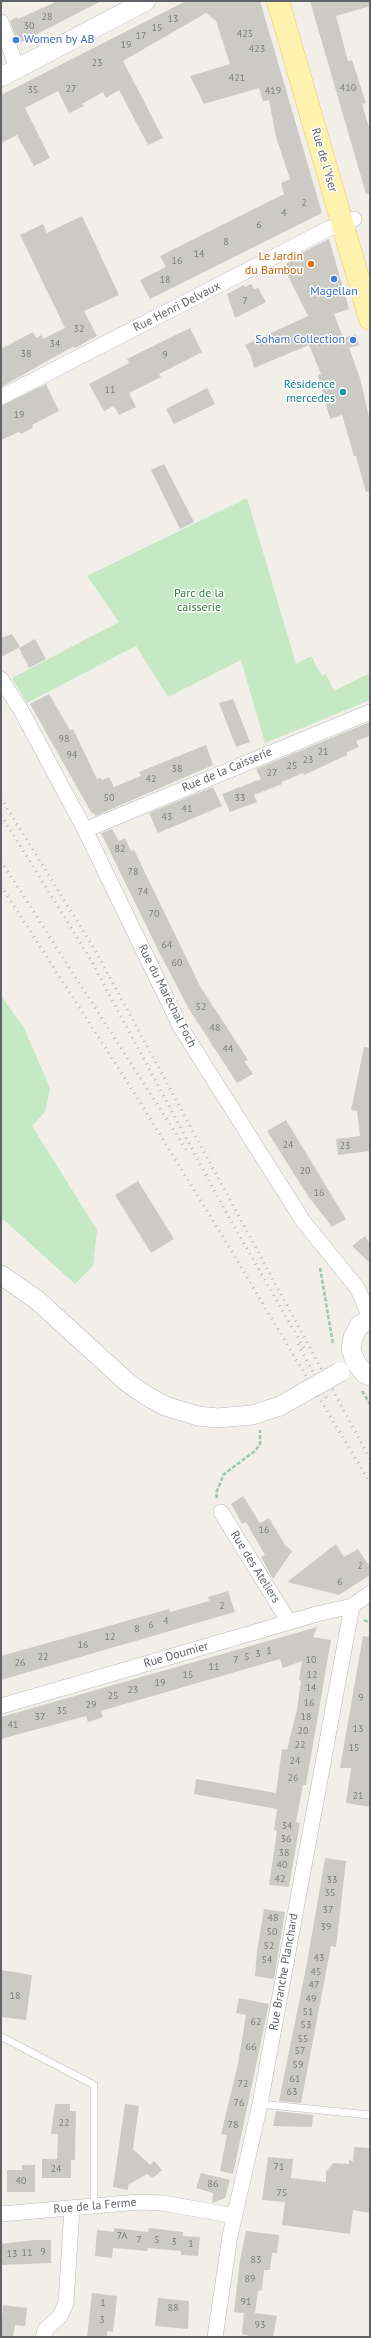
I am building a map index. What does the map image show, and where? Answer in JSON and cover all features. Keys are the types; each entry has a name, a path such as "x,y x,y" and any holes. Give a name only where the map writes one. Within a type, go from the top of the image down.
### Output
{"main road":[{"name":"Rue de l'Yser","path":"278,1 348,220 370,274"},
{"name":"Rue de l'Yser","path":"291,1 348,220 370,318"}],"street":[{"path":"1,22 9,73 146,1"},
{"name":"Rue Henri Delvaux","path":"1,397 348,220"},
{"name":"Rue du Maréchal Foch","path":"1,680 22,712 85,830 181,1028 303,1221 358,1290 370,1318 359,1326 353,1337 348,1368"},
{"name":"Rue de la Caisserie","path":"85,830 370,712"},
{"path":"1,1275 37,1300 128,1383 165,1406 198,1416 217,1418 252,1415 280,1406 348,1368 365,1374 366,1384"},
{"name":"Rue des Ateliers","path":"221,1512 289,1622"},
{"name":"Rue Doumier","path":"1,1706 289,1622 352,1606 370,1594"},
{"name":"Rue Branche Planchard","path":"216,2337 230,2236 260,2104 352,1606"},
{"name":"Rue de la Ferme","path":"1,2214 72,2208 94,2204 139,2202 163,2203 235,2216"},
{"path":"43,2337 46,2329 60,2316 66,2303 72,2208"}],"lane":[{"path":"2,2037 94,2085 94,2204"},
{"path":"260,2104 370,2115"}],"path":[{"path":"318,1262 324,1283 330,1331 334,1344"},
{"path":"366,1384 370,1404"},
{"path":"221,1512 216,1493 224,1474 255,1451 260,1444 260,1425"}],"green space":[{"name":"Parc de la caisserie","path":"247,498 296,664 311,656 322,676 326,674 334,691 370,673 370,700 265,743 241,660 168,697 136,646 27,703 12,678 119,622 87,576"},
{"path":"1,996 24,1028 50,1088 45,1112 32,1126 97,1230 93,1266 75,1284 4,1220 1,1220"}],"building":[{"path":"58,1 101,1 18,44 10,21 17,17 18,19"},
{"path":"186,1 260,1 322,213 150,299 140,280 166,267 160,256 284,194 281,183 290,179 276,137 269,100 263,101 259,88 204,104 190,76 230,64 216,21 206,13 123,61 163,138 148,145 119,90 106,98 103,92 82,104 84,106 69,113 58,91 25,108 50,158 34,166 17,135 1,143 1,95"},
{"path":"310,1 370,1 370,6 336,16 348,61 352,60 366,103 362,104 370,131 370,194 366,194"},
{"path":"82,216 119,295 84,311 97,336 75,348 74,346 1,387 1,349 33,332 36,338 41,335 43,339 65,328 20,235 43,224 47,233"},
{"path":"329,239 349,309 334,314 343,338 356,334 359,345 349,348 360,378 370,421 370,491 366,492 342,415 330,419 318,375 321,374 309,345 254,368 251,356 245,345 308,316 283,266 291,261 290,259"},
{"path":"251,284 254,289 258,288 266,302 235,318 227,294 244,285 245,287"},
{"path":"190,328 202,352 159,374 161,377 129,393 136,407 119,415 114,406 104,411 89,384 129,363 127,359"},
{"path":"46,384 59,411 32,425 33,428 21,434 19,432 1,440 1,406"},
{"path":"207,388 215,404 174,424 166,409"},
{"path":"164,464 194,522 180,529 151,470"},
{"path":"12,634 20,647 1,657 1,638"},
{"path":"35,639 46,659 29,668 19,648"},
{"path":"49,694 70,730 73,729 97,779 101,778 102,780 109,777 114,787 141,776 139,772 206,745 213,765 93,817 96,815 91,812 30,704"},
{"path":"233,699 250,742 236,747 219,703"},
{"path":"370,722 370,736 356,741 359,747 347,752 347,755 304,775 303,773 282,782 282,784 254,795 257,802 230,812 222,794 261,779 256,769"},
{"path":"213,787 222,806 158,833 149,813"},
{"path":"112,829 119,841 125,838 131,851 134,850 200,986 248,1060 244,1061 253,1074 237,1083 189,1009 160,954 101,833"},
{"path":"364,1047 370,1048 370,1151 338,1155 336,1139 360,1136 357,1111 351,1110"},
{"path":"286,1120 346,1219 332,1227 308,1196 267,1131"},
{"path":"138,1181 174,1239 151,1253 115,1195"},
{"path":"365,1236 370,1244 370,1263 352,1246"},
{"path":"243,1496 260,1523 269,1518 285,1545 292,1551 273,1579 261,1557 265,1555 246,1522 242,1524 231,1504"},
{"path":"336,1544 344,1557 358,1549 370,1567 370,1575 339,1595 287,1582"},
{"path":"228,1591 235,1612 1,1680 1,1656 169,1609 170,1612 209,1601 208,1597"},
{"path":"317,1627 313,1637 331,1640 306,1785 303,1785 296,1822 300,1823 289,1887 269,1885 277,1831 274,1830 277,1809 194,1794 196,1779 276,1793 282,1749 287,1750 297,1709 302,1661 283,1668 280,1659 101,1711 103,1717 88,1722 86,1716 1,1739 1,1717"},
{"path":"363,1636 370,1637 370,1807 346,1803 351,1768 340,1768"},
{"path":"325,1858 346,1861 336,1947 331,1946 301,2103 279,2101 307,1963"},
{"path":"264,1909 285,1912 274,1979 255,1976 257,1951"},
{"path":"1,1970 32,1975 26,2020 1,2017"},
{"path":"239,1998 269,2004 233,2174 220,2171 227,2135 221,2134 238,2064 246,2015 236,2013"},
{"path":"55,2104 70,2104 70,2111 76,2111 75,2160 71,2160 71,2178 42,2178 42,2159 57,2159 58,2134 51,2134"},
{"path":"125,2104 139,2106 133,2149 150,2165 154,2161 162,2170 153,2178 147,2174 128,2185 128,2190 113,2187"},
{"path":"276,2111 313,2115 312,2127 273,2126"},
{"path":"354,2147 370,2148 370,2213 353,2210 350,2234 282,2225 285,2202 262,2200 268,2157 293,2159 291,2178 326,2182 326,2172 333,2163 349,2164 349,2160 353,2161"},
{"path":"22,2165 35,2165 35,2192 7,2192 7,2170 22,2170"},
{"path":"201,2173 230,2180 225,2198 212,2203 213,2193 196,2188"},
{"path":"114,2228 148,2232 149,2228 183,2232 183,2236 200,2237 198,2256 181,2255 181,2251 148,2248 147,2251 113,2248 112,2258 95,2256 97,2230 114,2232"},
{"path":"246,2231 279,2235 277,2253 272,2253 270,2270 264,2270 262,2290 258,2291 255,2313 277,2316 273,2337 254,2337 242,2334 244,2313 234,2312 240,2260"},
{"path":"35,2240 51,2240 51,2263 1,2265 1,2244"},
{"path":"92,2293 117,2296 113,2332 107,2331 107,2337 87,2337"},
{"path":"158,2298 189,2301 188,2329 155,2326"},
{"path":"3,2305 27,2308 25,2326 15,2325 13,2337 1,2337"}],"railway":[{"path":"1,798 95,950 370,1459"},
{"path":"1,815 88,955 227,1214 304,1348"},
{"path":"1,861 189,1154"},
{"path":"1,886 128,1083 223,1237 370,1483"},
{"path":"298,1344 327,1399"}],"place":[{"name":"Women by AB","path":"16,40"},
{"name":"Le Jardin du Bambou","path":"311,264"},
{"name":"Magellan","path":"334,279"},
{"name":"Soham Collection","path":"353,340"},
{"name":"Résidence mercedes","path":"343,392"}]}
